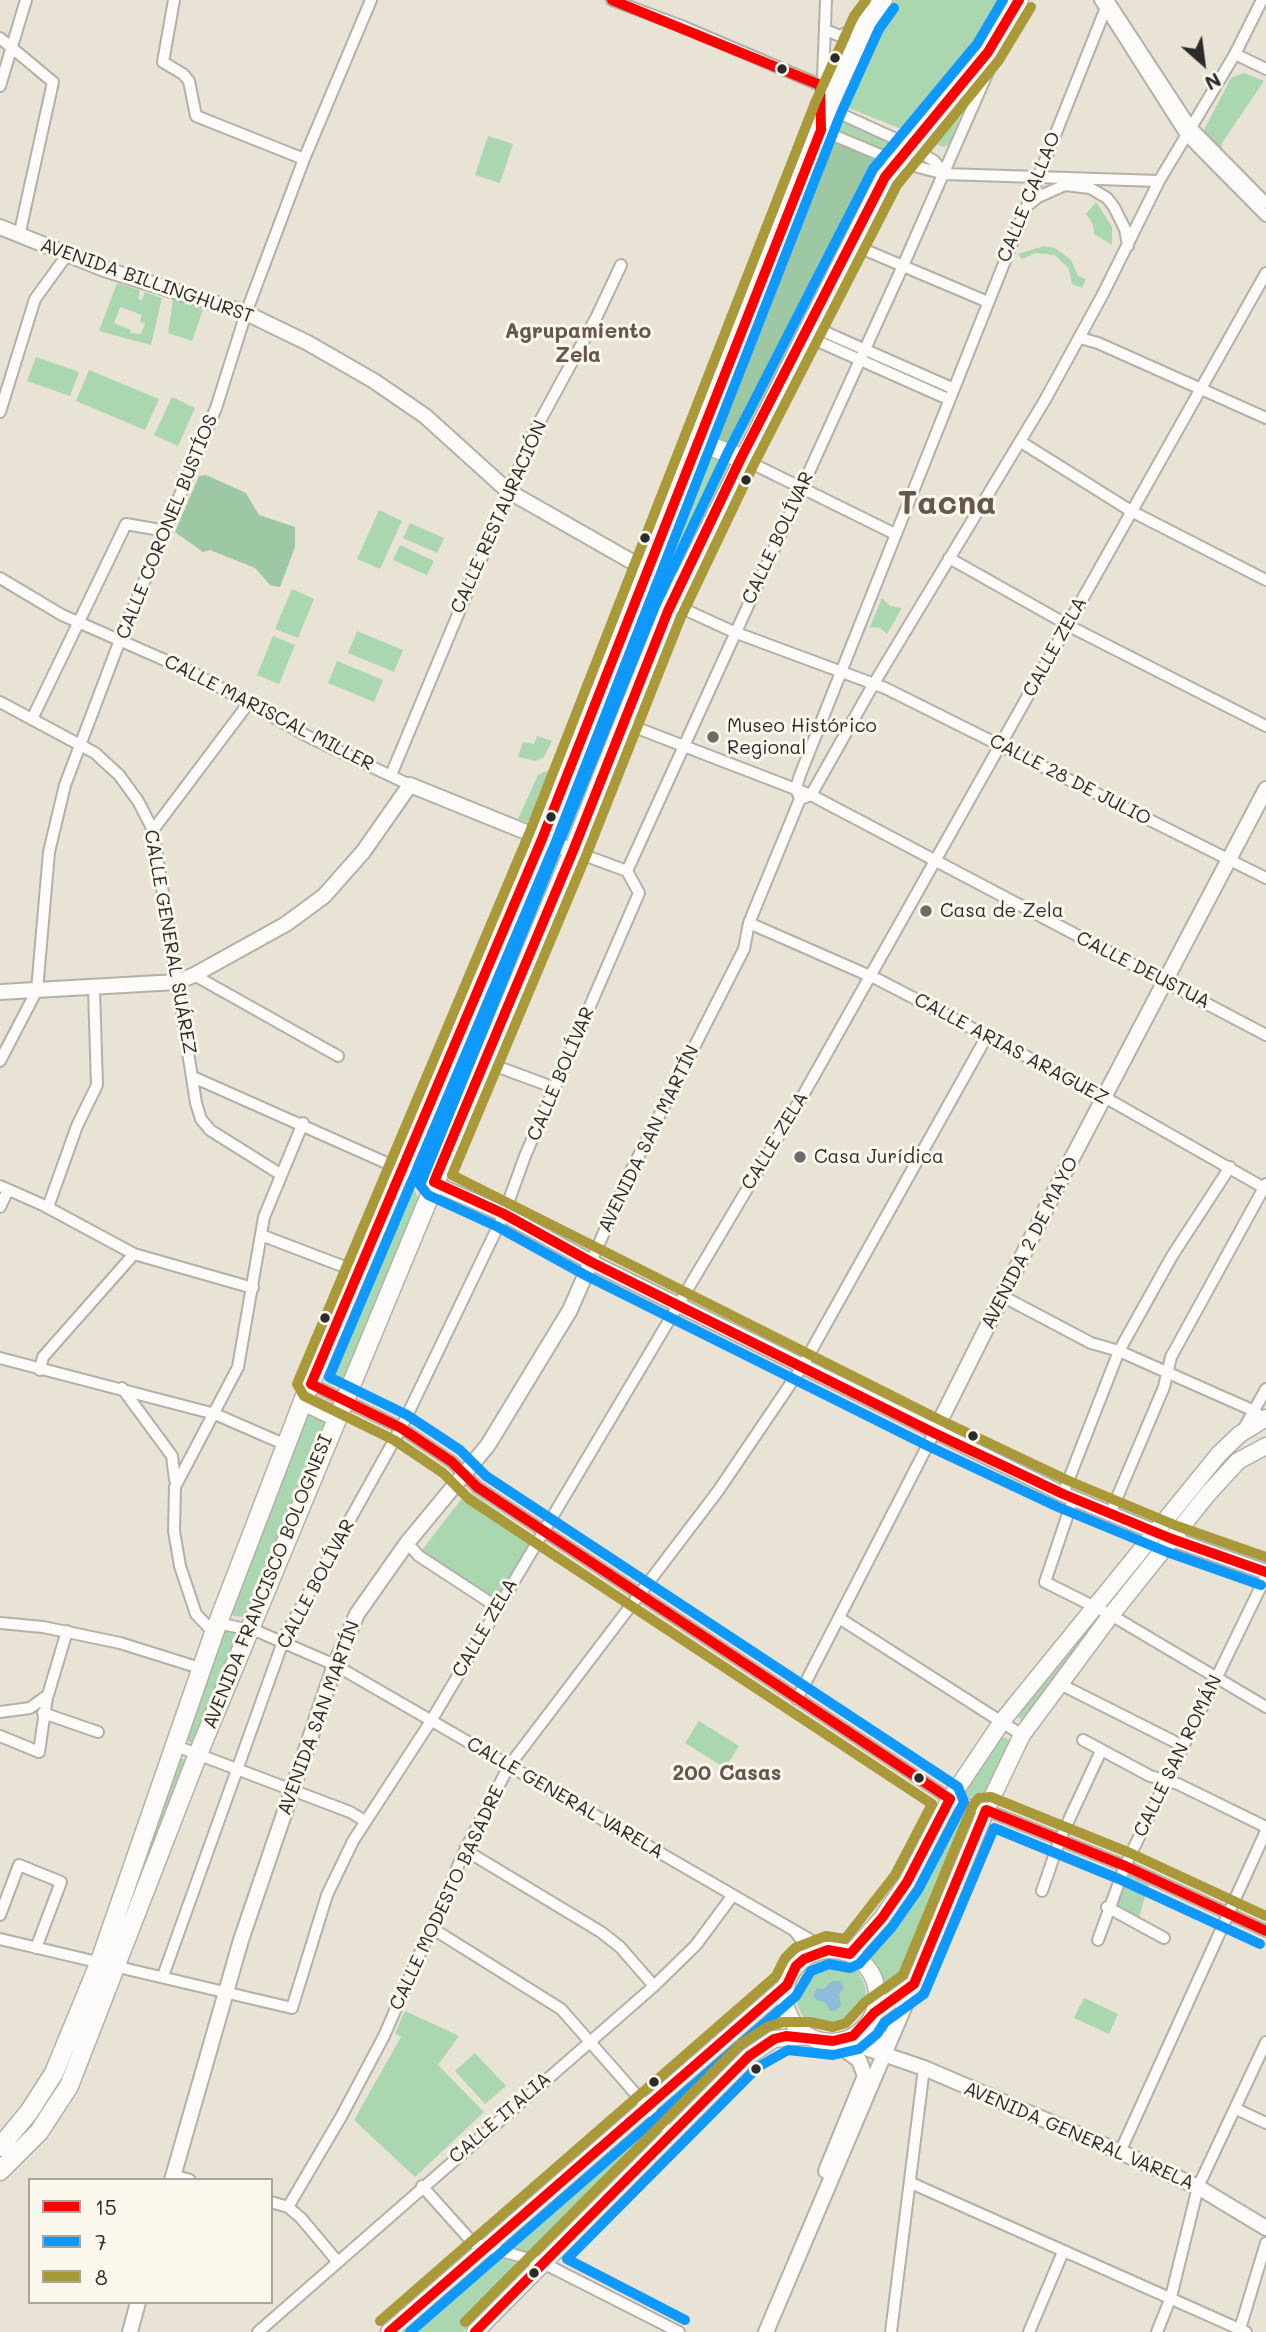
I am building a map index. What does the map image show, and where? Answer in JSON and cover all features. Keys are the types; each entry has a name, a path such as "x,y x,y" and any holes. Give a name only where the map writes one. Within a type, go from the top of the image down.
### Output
{"main road":[{"name":"AVENIDA FRANCISCO BOLOGNESI","path":"0,2171 39,2132 60,2102 216,1628 286,1445 400,1168 542,839 642,590 828,108 867,22 883,0"},
{"name":"AVENIDA FRANCISCO BOLOGNESI","path":"0,2147 29,2112 54,2073 107,1965 198,1754 573,851 671,604 741,458 895,161 911,146 988,52 1017,6"},
{"path":"699,442 741,458"},
{"path":"307,1392 340,1409"},
{"path":"850,1954 882,1919 907,1882 950,1799 1003,1720 1219,1454 1262,1416"},
{"path":"475,2332 761,2047 786,2036 809,2036 838,2041 861,2031 873,2014 914,1984 986,1810 1022,1735 1111,1615 1224,1475 1238,1461 1266,1446"},
{"path":"809,2036 800,2029 787,2009 787,1986 790,1975 804,1959 828,1950 850,1954 865,1965 875,1981 877,1999 873,2014"},
{"path":"389,2332 787,1986"}],"street":[{"path":"0,86 26,0"},
{"path":"174,0 163,62 184,74 196,116 202,121 304,159"},
{"name":"CALLE CORONEL BUSTÍOS","path":"0,1061 37,990 49,852 58,806 120,640 230,373 246,313 304,159 371,0"},
{"path":"612,0 684,27 820,85 828,108 911,146 934,161 945,174"},
{"path":"826,0 826,30 820,85 821,130 895,161 945,174 1158,181"},
{"path":"624,723 798,793 811,794 873,685 1021,442 1080,338 1158,181 1235,54 1262,0"},
{"path":"1106,2 1189,131 1266,216"},
{"name":"CALLE CALLAO","path":"950,394 1106,2"},
{"name":"CALLE BOLÍVAR","path":"163,1976 283,1643 315,1579 401,1428 504,1214 506,1202 639,893 627,871 945,174 1017,6"},
{"path":"826,30 840,36 867,22"},
{"path":"0,38 53,82 19,236"},
{"path":"1235,54 1266,69"},
{"path":"1189,131 1266,203"},
{"path":"1026,207 1038,197 1065,185 1090,188 1107,198 1114,207 1125,229 1128,246"},
{"name":"AVENIDA BILLINGHURST","path":"0,227 66,255 246,313 330,355 390,392 443,431 509,491 649,570 681,583"},
{"path":"851,244 902,268 988,302"},
{"path":"0,412 36,299 66,255"},
{"name":"CALLE RESTAURACIÓN","path":"391,775 534,432 597,316 621,265"},
{"name":"CALLE ZELA","path":"225,1992 292,2008 327,1895 365,1821 431,1721 802,1098 1266,273"},
{"path":"807,330 950,394"},
{"path":"1080,338 1266,418"},
{"name":"AVENIDA SAN MARTÍN","path":"173,2178 225,1992 291,1790 335,1665 357,1614 407,1543 488,1445 570,1310 631,1173 744,950 749,923 839,673 950,394"},
{"path":"1021,442 1131,511 1266,580"},
{"path":"741,458 895,534"},
{"path":"32,719 76,622 126,524 166,531"},
{"path":"949,558 1068,624 1266,726"},
{"name":"CALLE MARISCAL MILLER","path":"0,578 76,622 192,672 309,737 410,785 573,851"},
{"name":"CALLE 28 DE JULIO","path":"642,590 734,632 873,685 999,744 1266,878"},
{"name":"CALLE GENERAL SUÁREZ","path":"0,703 81,744 108,764 138,801 153,830 196,1103 201,1119 210,1130 280,1174"},
{"path":"153,830 248,704"},
{"path":"0,992 94,989 177,982 194,975 286,924 324,897 370,843 410,785"},
{"name":"AVENIDA 2 DE MAYO","path":"797,1699 1002,1296 1266,789"},
{"name":"CALLE DEUSTUA","path":"811,794 1266,1035"},
{"path":"573,851 627,871"},
{"name":"CALLE ARIAS ARAGUEZ","path":"749,923 869,978 987,1037 1106,1098 1265,1187"},
{"path":"194,975 338,1056"},
{"path":"48,1207 77,1126 97,1085 94,989"},
{"name":"CALLE MODESTO BASADRE","path":"288,2207 341,2117 384,2036 465,1850 509,1766 718,1491 802,1367 987,1037"},
{"path":"485,1062 555,1088"},
{"path":"193,1077 303,1123 504,1214 590,1262 678,1303 934,1433 1068,1496 1266,1574"},
{"path":"175,1487 239,1367 261,1235 280,1174 303,1123"},
{"path":"1230,1167 1172,1256 1119,1351 1068,1496 1045,1582 1111,1615 1266,1707"},
{"path":"1110,1514 1171,1357 1265,1187"},
{"path":"0,1207 4,1188 48,1207 134,1254 253,1288"},
{"path":"261,1235 358,1272"},
{"path":"40,1370 43,1357 134,1254"},
{"path":"1002,1296 1091,1343 1119,1351 1262,1416 1266,1389"},
{"path":"0,1358 215,1414 286,1445"},
{"path":"122,1388 172,1456 176,1466 174,1531 180,1566 197,1614 216,1628"},
{"path":"340,1409 401,1428 452,1462 477,1487 950,1799 986,1810 1125,1866 1266,1931"},
{"path":"407,1543 419,1556 497,1607"},
{"name":"CALLE SAN ROMÁN","path":"1098,1940 1107,1907 1125,1866 1266,1574"},
{"path":"839,1618 1003,1720 1022,1735"},
{"path":"0,1623 67,1631 120,1643 203,1669"},
{"name":"CALLE GENERAL VARELA","path":"216,1628 249,1629 335,1665 828,1950"},
{"path":"0,1737 39,1752 43,1713 67,1631"},
{"path":"1060,1684 1183,1746"},
{"path":"0,1712 30,1708 48,1695"},
{"path":"43,1713 97,1732"},
{"path":"1083,1740 1266,1829 1120,2152"},
{"path":"176,1746 365,1821"},
{"path":"1042,1891 1060,1839 1101,1751"},
{"path":"465,1850 601,1932 620,1947 654,1986"},
{"path":"0,1915 19,1865 61,1882 36,1948"},
{"name":"CALLE ITALIA","path":"258,2332 654,1986 696,1945 733,1895"},
{"path":"1107,1907 1164,1938"},
{"path":"430,1927 561,2009 645,2108 671,2134"},
{"path":"795,1930 803,1942 804,1959"},
{"path":"0,1939 225,1992"},
{"path":"766,2332 887,2054 914,1984"},
{"path":"873,2014 887,2054"},
{"path":"810,2229 824,2177 866,2076 859,2060 838,2041"},
{"name":"AVENIDA GENERAL VARELA","path":"838,2041 887,2054 925,2068 1120,2152 1198,2187 1266,2228"},
{"path":"1157,2332 1171,2297 1198,2187 1266,2042"},
{"path":"891,2332 925,2068"},
{"path":"1236,2109 1266,2123"},
{"path":"911,2183 1242,2331 1266,2243"},
{"path":"422,2186 472,2243 542,2263 679,2332"},
{"path":"273,2203 288,2207 337,2261"},
{"path":"1029,2332 1063,2252"},
{"path":"130,2332 137,2304"}],"green space":[{"path":"895,0 1013,0 997,29 911,133 849,108 840,98 861,52"},
{"path":"1244,73 1264,81 1222,143 1221,151 1204,130 1231,78"},
{"path":"970,84 972,86 949,144 944,147 928,142 925,136"},
{"path":"842,120 891,142 893,149 887,152 837,130 835,123"},
{"path":"488,136 513,144 500,183 475,175"},
{"path":"829,139 884,160 884,167 736,449 709,439 707,434 823,142"},
{"path":"1096,202 1112,227 1112,245 1094,234 1093,224 1086,214"},
{"path":"1044,246 1055,248 1071,260 1078,276 1086,279 1082,288 1072,284 1069,269 1055,255 1036,253 1022,259 1018,254"},
{"path":"117,283 140,290 138,299 142,300 145,292 162,298 151,345 99,331","holes":["120,307 142,315 140,321 145,324 141,334 130,333 131,330 114,323"]},
{"path":"173,299 203,310 192,341 168,333"},
{"path":"36,357 79,372 70,396 27,381"},
{"path":"89,370 159,399 145,430 76,401"},
{"path":"172,397 195,408 178,446 154,435"},
{"path":"701,452 734,462 681,571 658,559"},
{"path":"206,475 246,493 259,515 295,527 295,547 280,587 270,585 255,568 210,550 203,552 175,532 199,476"},
{"path":"379,510 402,521 380,569 357,559"},
{"path":"410,523 444,538 437,553 403,538"},
{"path":"400,545 434,561 427,575 393,560"},
{"path":"292,589 314,599 298,638 275,629"},
{"path":"882,598 890,606 902,608 887,634 880,628 870,627"},
{"path":"651,601 662,607 570,842 552,837 640,604"},
{"path":"357,631 403,650 394,672 348,653"},
{"path":"273,636 295,645 279,684 257,675"},
{"path":"337,661 383,680 374,702 328,683"},
{"path":"537,736 552,741 544,757 536,761 518,757 523,742 534,744"},
{"path":"555,770 535,817 527,822 518,819 538,775"},
{"path":"540,856 556,856 561,864 435,1160 427,1163 419,1158 414,1148"},
{"path":"406,1187 415,1191 419,1200 348,1379 339,1386 329,1384 323,1379 322,1369 397,1191"},
{"path":"308,1409 329,1422 250,1612 244,1617 233,1616 229,1607"},
{"path":"472,1493 535,1537 494,1602 422,1550 463,1497"},
{"path":"1087,1623 1092,1627 1023,1720 1015,1716"},
{"path":"227,1629 234,1631 237,1637 197,1741 191,1744 184,1735 220,1634"},
{"path":"699,1721 739,1746 725,1768 685,1743"},
{"path":"1005,1737 1009,1740 984,1798 967,1797 962,1791 1000,1739"},
{"path":"180,1758 187,1760 117,1955 109,1955"},
{"path":"956,1813 979,1819 911,1978 887,1994 880,1972 867,1955 909,1895"},
{"path":"1125,1874 1149,1884 1139,1917 1112,1904"},
{"path":"831,1960 856,1970 866,1995 856,2020 831,2030 806,2020 796,1995 806,1970"},
{"path":"1084,1998 1118,2014 1109,2034 1074,2018"},
{"path":"774,2006 781,2029 761,2034 670,2124 657,2107"},
{"path":"405,2011 459,2036 438,2065 484,2112 415,2177 354,2120 401,2037 395,2033"},
{"path":"475,2053 506,2086 485,2104 455,2071"},
{"path":"644,2118 661,2136 543,2251 544,2253 538,2255 503,2245 503,2240"},
{"path":"488,2255 515,2263 521,2270 463,2332 405,2332 481,2265"}],"water":[{"path":"832,1981 840,1981 844,1988 839,1994 841,2006 835,2011 830,2011 826,2003 813,1996 817,1988 824,1989"}],"transit line":[{"name":"15","path":"389,2332 787,1985 796,1966 804,1959 828,1950 850,1954 882,1918 907,1882 950,1799 477,1487 452,1462 401,1428 311,1384 542,839 821,130 820,85 612,0"},
{"name":"8","path":"380,2321 776,1976 785,1958 795,1948 826,1936 845,1939 895,1875 932,1804 469,1499 443,1473 394,1440 304,1396 297,1384 529,834 815,103 854,16 866,0"},
{"name":"7","path":"1003,0 977,44 873,169 728,452 655,606 420,1185 428,1195 498,1227 585,1275 928,1446 1058,1507 1167,1552 1261,1585"},
{"name":"15","path":"1019,0 988,52 885,177 741,458 668,611 573,851 434,1182 504,1214 591,1262 934,1433 1063,1494 1172,1539 1266,1572"},
{"name":"8","path":"1031,7 999,60 897,185 754,464 681,617 586,856 452,1175 940,1420 1069,1481 1177,1526 1266,1557"},
{"name":"7","path":"410,2332 796,1996 811,1971 829,1964 850,1968 859,1964 892,1927 918,1890 964,1802 958,1787 486,1476 460,1450 407,1415 329,1377 555,844 841,113 879,29 894,8"},
{"name":"8","path":"465,2322 740,2045 767,2027 783,2022 810,2022 833,2027 846,2023 865,2002 903,1975 973,1805 979,1798 991,1797 1130,1853 1266,1916"},
{"name":"15","path":"475,2332 749,2056 774,2039 786,2036 833,2041 853,2036 874,2013 914,1984 986,1810 1125,1866 1266,1931"},
{"name":"7","path":"685,2320 567,2259 758,2067 788,2050 833,2055 859,2049 877,2034 884,2023 924,1994 994,1828 1119,1879 1260,1944"}],"place":[{"name":"Museo Histórico Regional","path":"713,737"},
{"name":"Casa de Zela","path":"926,911"},
{"name":"Casa Jurídica","path":"800,1157"}],"district":[{"name":"Agrupamiento Zela","path":"578,344"},
{"name":"Tacna","path":"947,504"},
{"name":"200 Casas","path":"727,1774"}]}
